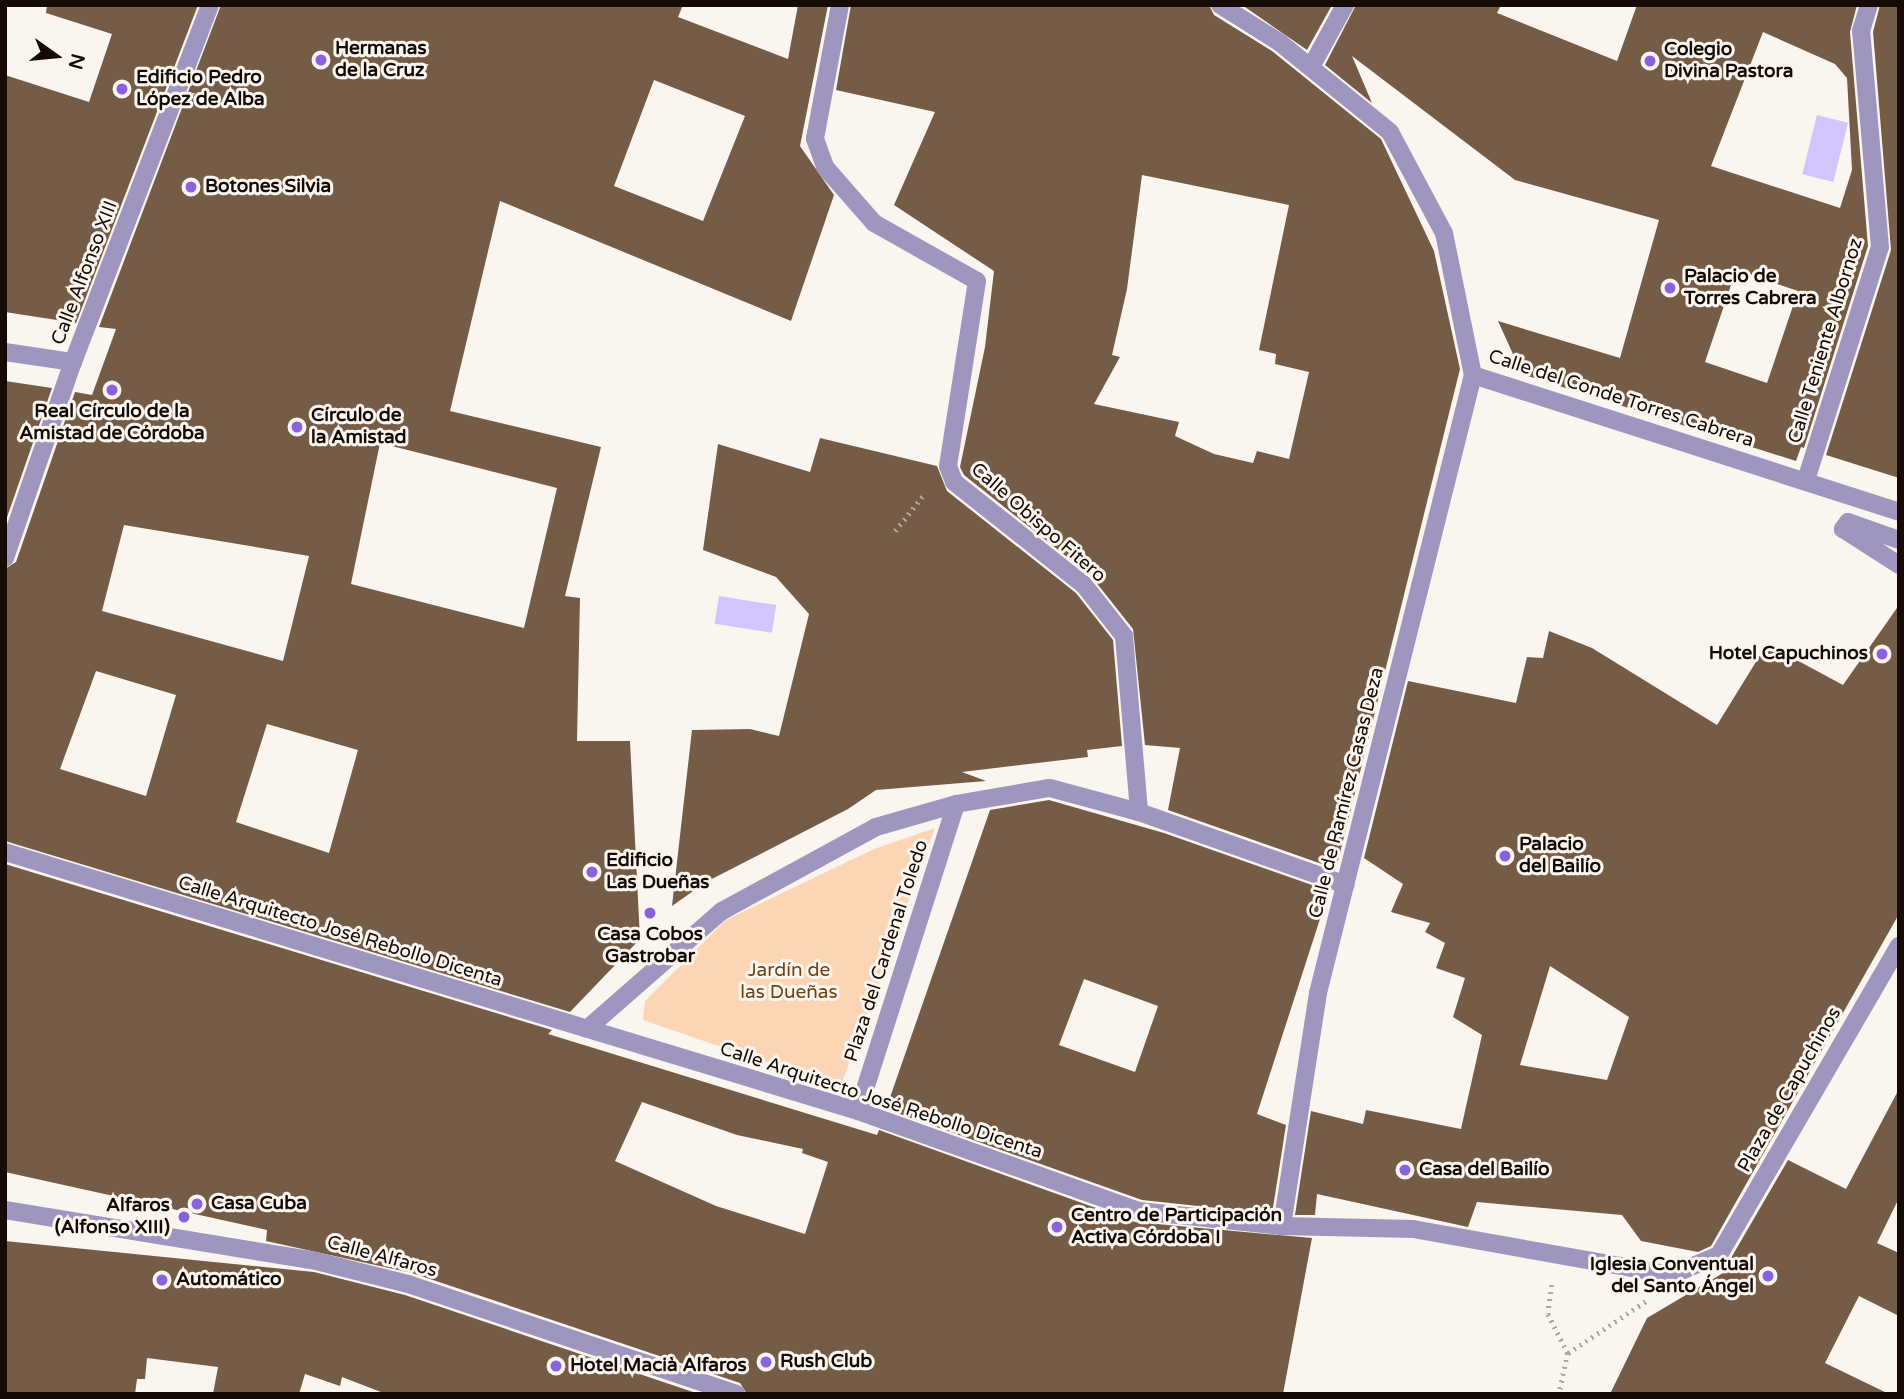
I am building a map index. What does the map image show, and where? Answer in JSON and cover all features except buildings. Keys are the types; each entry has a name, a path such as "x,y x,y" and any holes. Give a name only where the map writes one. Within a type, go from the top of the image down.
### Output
{"street":[{"name":"Calle Alfonso XIII","path":"5,558 73,362 210,5"},
{"name":"Calle Obispo Fitero","path":"840,5 815,139 825,167 874,223 977,281 948,466 954,482 1084,585 1124,636 1139,812"},
{"name":"Calle del Conde Torres Cabrera","path":"1220,5 1253,23 1390,132 1444,233 1473,375 1899,512"},
{"path":"1311,67 1345,5"},
{"name":"Calle Teniente Albornoz","path":"1806,480 1880,247 1861,31 1869,5"},
{"path":"5,352 73,362"},
{"name":"Calle de Ramírez Casas Deza","path":"1282,1226 1318,993 1473,375"},
{"path":"1899,540 1848,522 1843,529 1899,565"},
{"name":"Plaza del Cardenal Toledo","path":"587,1029 722,911 876,827 956,804 1049,788 1139,812 1346,885"},
{"name":"Plaza del Cardenal Toledo","path":"858,1111 956,804"},
{"name":"Calle Arquitecto José Rebollo Dicenta","path":"5,852 858,1111 1139,1211 1282,1226 1413,1229 1480,1244 1557,1252 1672,1275"},
{"name":"Plaza de Capuchinos","path":"1672,1275 1719,1255 1899,946"},
{"name":"Calle Alfaros","path":"5,1210 316,1261 408,1284 736,1394"}],"path":[{"path":"895,531 948,466"},
{"path":"1557,1252 1548,1314 1568,1353 1559,1394"},
{"path":"1568,1353 1652,1297 1672,1275"}],"green space":[{"name":"Jardín de las Dueñas","path":"935,828 840,1088 643,1020 645,1001 726,920 874,849"}],"shaded area":[{"path":"1817,115 1848,123 1833,182 1802,174"},
{"path":"719,596 776,605 772,633 715,624"}],"place":[{"name":"Hermanas de la Cruz","path":"321,60"},
{"name":"Colegio Divina Pastora","path":"1650,61"},
{"name":"Edificio Pedro López de Alba","path":"122,89"},
{"name":"Botones Silvia","path":"191,187"},
{"name":"Palacio de Torres Cabrera","path":"1670,288"},
{"name":"Real Círculo de la Amistad de Córdoba","path":"112,390"},
{"name":"Círculo de la Amistad","path":"297,427"},
{"name":"Hotel Capuchinos","path":"1882,654"},
{"name":"Palacio del Bailío","path":"1505,856"},
{"name":"Edificio Las Dueñas","path":"592,872"},
{"name":"Casa Cobos Gastrobar","path":"650,913"},
{"name":"Casa del Bailío","path":"1405,1170"},
{"name":"Casa Cuba","path":"197,1204"},
{"name":"Alfaros (Alfonso XIII)","path":"184,1217"},
{"name":"Centro de Participación Activa Córdoba I","path":"1057,1227"},
{"name":"Iglesia Conventual del Santo Ángel","path":"1768,1276"},
{"name":"Automático","path":"162,1280"},
{"name":"Rush Club","path":"766,1362"},
{"name":"Hotel Macià Alfaros","path":"556,1366"}]}
